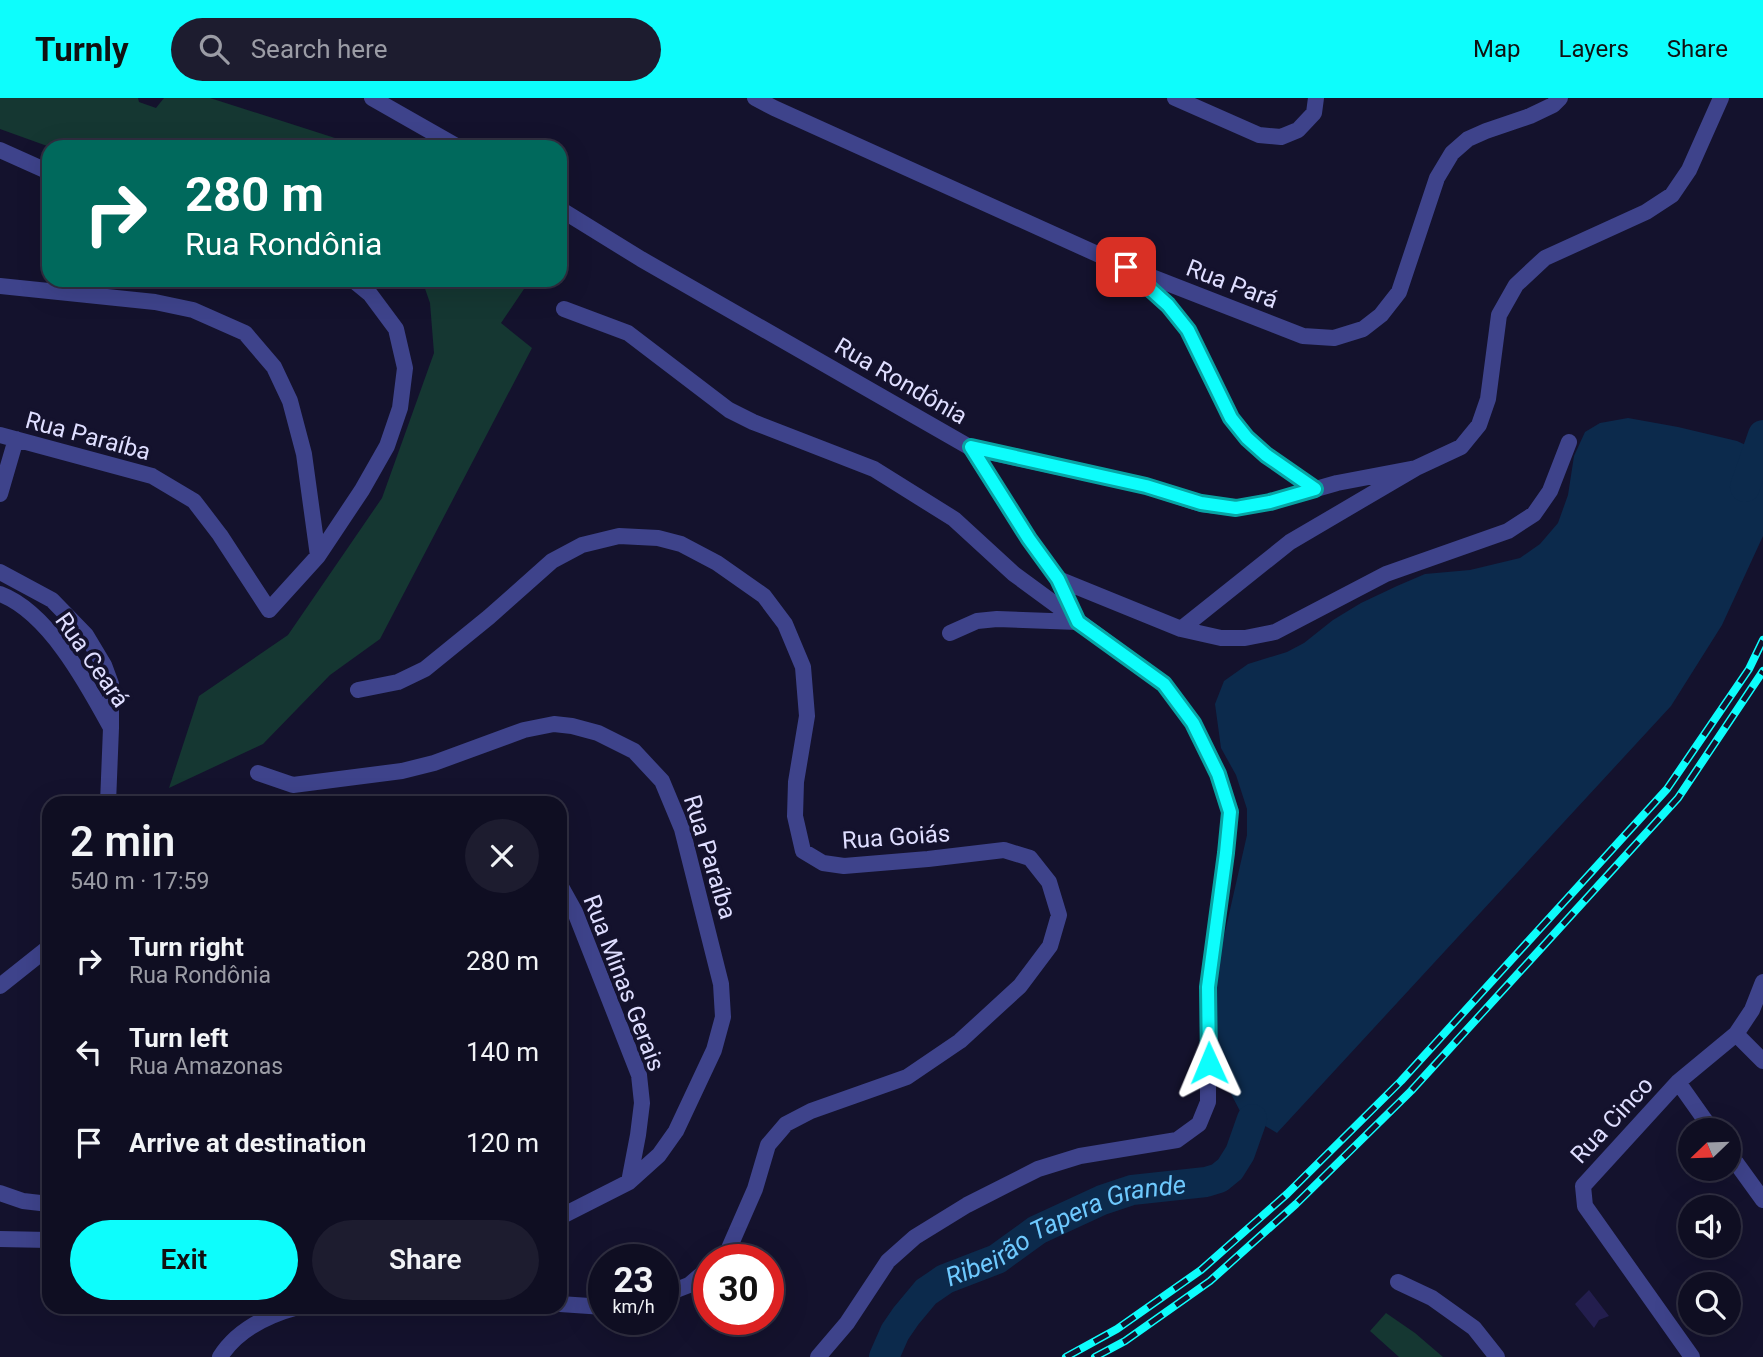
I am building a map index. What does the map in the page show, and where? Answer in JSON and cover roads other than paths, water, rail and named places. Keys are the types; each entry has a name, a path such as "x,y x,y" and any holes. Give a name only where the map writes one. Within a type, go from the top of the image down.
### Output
{"street":[{"path":"372,98 446,140"},
{"name":"Rua Pará","path":"755,98 1126,267 1303,336 1334,338 1363,329 1381,315 1399,292 1437,178 1452,153 1468,139 1530,116 1560,98"},
{"path":"1175,98 1259,135 1281,137 1298,130 1314,113 1316,98"},
{"name":"Rua Rondônia","path":"1181,629 1290,542 1416,468 1461,447 1479,425 1488,399 1499,315 1517,285 1545,258 1646,212 1672,195 1689,170 1721,98"},
{"path":"0,150 42,169"},
{"name":"Rua Rondônia","path":"567,213 641,259 971,447 1146,486 1201,503 1236,508 1270,502 1337,483 1416,468"},
{"path":"1126,267 1168,305 1188,330 1231,418 1247,438 1266,455 1315,489"},
{"path":"0,286 155,302 193,310 245,333 274,367 290,401 304,454 318,556"},
{"path":"318,556 362,490 387,446 400,408 405,368 396,329 370,294 362,287"},
{"path":"564,309 628,333 729,410 874,469 954,519 1014,574 1164,684 1193,723 1218,774 1230,812 1208,987 1208,1102 1199,1124 1177,1140 1080,1156 1038,1169 967,1205 915,1237 888,1261 847,1323 818,1357"},
{"path":"0,494 8,437"},
{"name":"Rua Paraíba","path":"8,437 152,476 194,501 220,535 269,610 318,556"},
{"path":"1058,579 1181,629 1221,638 1245,638 1275,632 1386,574 1508,531 1534,514 1550,491 1569,442"},
{"path":"971,447 1029,539 1058,579 1078,622"},
{"name":"Rua Goiás","path":"358,690 398,682 425,668 489,617 552,561 582,544 619,536 658,538 681,544 717,563 764,596 785,624 803,667 807,716 796,782 795,816 803,851 823,863 844,866 1004,850 1030,858 1049,882 1059,915 1050,947 1020,986 960,1041 907,1077 811,1111 786,1124 768,1145 749,1202 731,1244"},
{"path":"0,572 52,600 86,635 104,664 111,684 108,796"},
{"name":"Rua Ceará","path":"0,594 27,610 47,629 74,665 111,728"},
{"path":"950,633 977,621 997,618 1078,622"},
{"name":"Rua Paraíba","path":"258,773 293,785 402,771 434,763 524,730 554,724 598,733 634,751 662,781 682,829 721,984 723,1017 714,1050 676,1131 659,1155 629,1182 567,1213"},
{"name":"Rua Minas Gerais","path":"567,898 639,1075 642,1103 629,1182"},
{"path":"0,986 42,951"},
{"name":"Rua Cinco","path":"1692,1357 1585,1206 1583,1186 1678,1083 1736,1034 1752,1010 1763,982"},
{"path":"1736,1034 1763,1061"},
{"path":"1678,1083 1704,1118"},
{"path":"1741,1170 1763,1200"},
{"path":"0,1193 23,1201 42,1203"},
{"path":"0,1239 42,1240"},
{"path":"1398,1282 1432,1298 1474,1328 1497,1357"},
{"path":"567,1304 588,1306"},
{"path":"220,1357 238,1336 263,1320 279,1314"}],"water":[{"path":"1628,418 1737,441 1763,453 1763,536 1722,625 1671,706 1277,1133 1240,1111 1219,1071 1212,1037 1217,967 1247,835 1247,809 1236,775 1221,748 1215,704 1224,681 1248,664 1287,652 1304,643 1333,620 1361,603 1425,574 1470,570 1520,558 1540,544 1558,523 1568,495 1574,456 1585,432 1600,423"}],"waterway":[{"name":"Ribeirão Tapera Grande","path":"1745,487 1763,435"},
{"name":"Ribeirão Tapera Grande","path":"884,1357 895,1332 906,1316 926,1292 945,1279 997,1259 1037,1230 1102,1200 1132,1190 1206,1182 1219,1178 1230,1169 1240,1153 1252,1119"}],"railway":[{"path":"1066,1357 1117,1329 1201,1270 1287,1194 1401,1081 1667,789 1749,669 1763,640"},
{"path":"1095,1357 1125,1341 1210,1281 1296,1204 1411,1091 1678,798 1763,671"}]}
